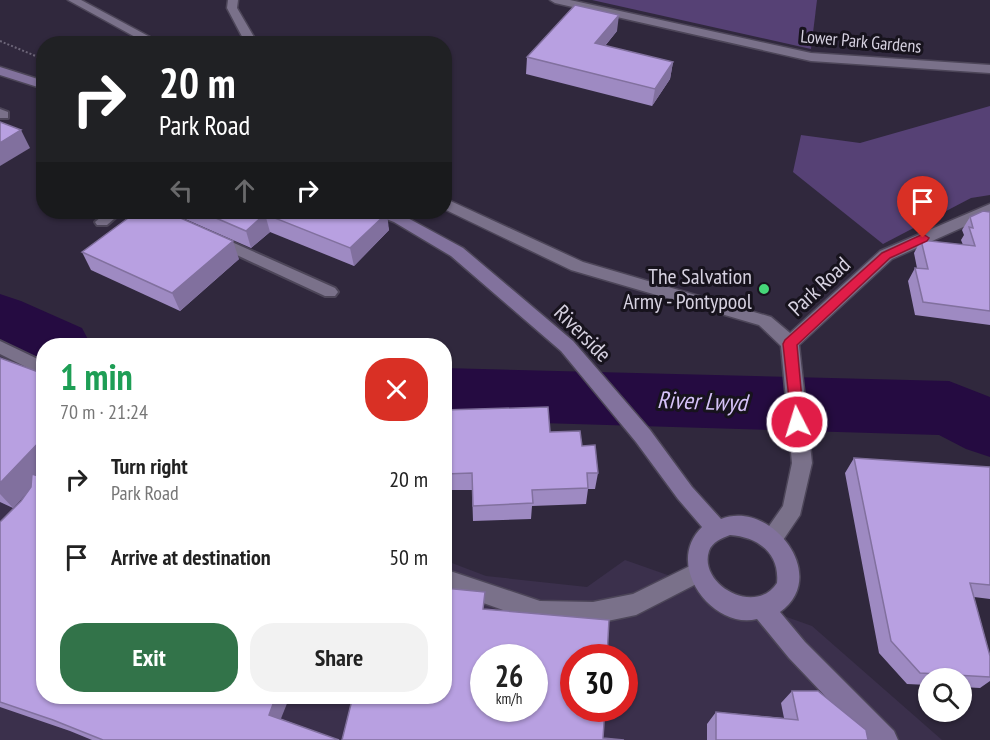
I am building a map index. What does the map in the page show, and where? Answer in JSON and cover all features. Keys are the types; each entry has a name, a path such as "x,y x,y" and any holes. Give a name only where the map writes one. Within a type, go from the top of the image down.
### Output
{"street":[{"path":"73,0 143,36"},
{"path":"233,0 232,9 247,36"},
{"name":"Lower Park Gardens","path":"555,0 811,57 990,69"},
{"path":"0,71 36,82"},
{"name":"Park Road","path":"452,207 577,266 765,321 790,351 886,255 990,208"},
{"name":"Riverside","path":"399,219 457,252 567,346 643,436 685,493 716,528"},
{"path":"771,539 793,509 802,463 790,351"},
{"path":"729,525 758,530 782,551 788,565 790,579 786,592 776,602 763,609 748,610 731,605 717,597 706,586 698,572 696,558 705,535 716,528 729,525"},
{"path":"452,582 540,612 593,613 636,604 698,572"},
{"path":"763,609 797,650 885,740"}],"lane":[{"path":"102,222 106,219"},
{"path":"205,235 330,292"},
{"path":"0,347 36,366"}],"path":[{"path":"0,41 36,56"}],"shaded area":[{"path":"592,0 817,0 811,49"},
{"path":"990,106 990,195 971,198 883,244 793,172 801,135 860,143"},
{"path":"0,332 36,355 36,704 452,704 452,563 486,576 587,587 625,560 812,626 918,719 918,722 921,722 942,740 0,740"}],"building":[{"path":"575,5 619,15 595,43 673,62 655,89 527,57"},
{"path":"0,122 21,130 0,143"},
{"path":"983,211 990,212 990,311 923,302 915,268 928,269 921,240 975,246 969,227 973,228 970,217"},
{"path":"127,219 183,219 233,241 172,293 82,252"},
{"path":"218,219 259,219 246,231"},
{"path":"278,219 381,219 350,248"},
{"path":"0,358 36,371 36,445 0,483"},
{"path":"548,407 550,432 580,431 582,446 595,445 598,473 587,473 588,488 532,490 533,503 473,506 472,473 452,474 452,410"},
{"path":"854,458 990,467 990,585 970,583 990,656 990,677 972,676 972,668 918,668 918,671 891,641"},
{"path":"32,474 36,475 36,704 273,704 269,715 339,740 103,740 0,702 0,522 31,487"},
{"path":"452,589 485,592 483,609 609,620 608,644 560,644 560,722 604,722 603,738 624,740 342,740 351,704 452,704"},
{"path":"792,691 818,691 866,730 868,740 716,740 716,712 798,720"}],"waterway":[{"name":"River Lwyd","path":"0,316 46,338"},
{"name":"River Lwyd","path":"452,394 949,408 990,429"}],"place":[{"name":"The Salvation Army - Pontypool","path":"764,289"}],"route":[{"path":"797,422 790,344 886,255 923,238"}]}
